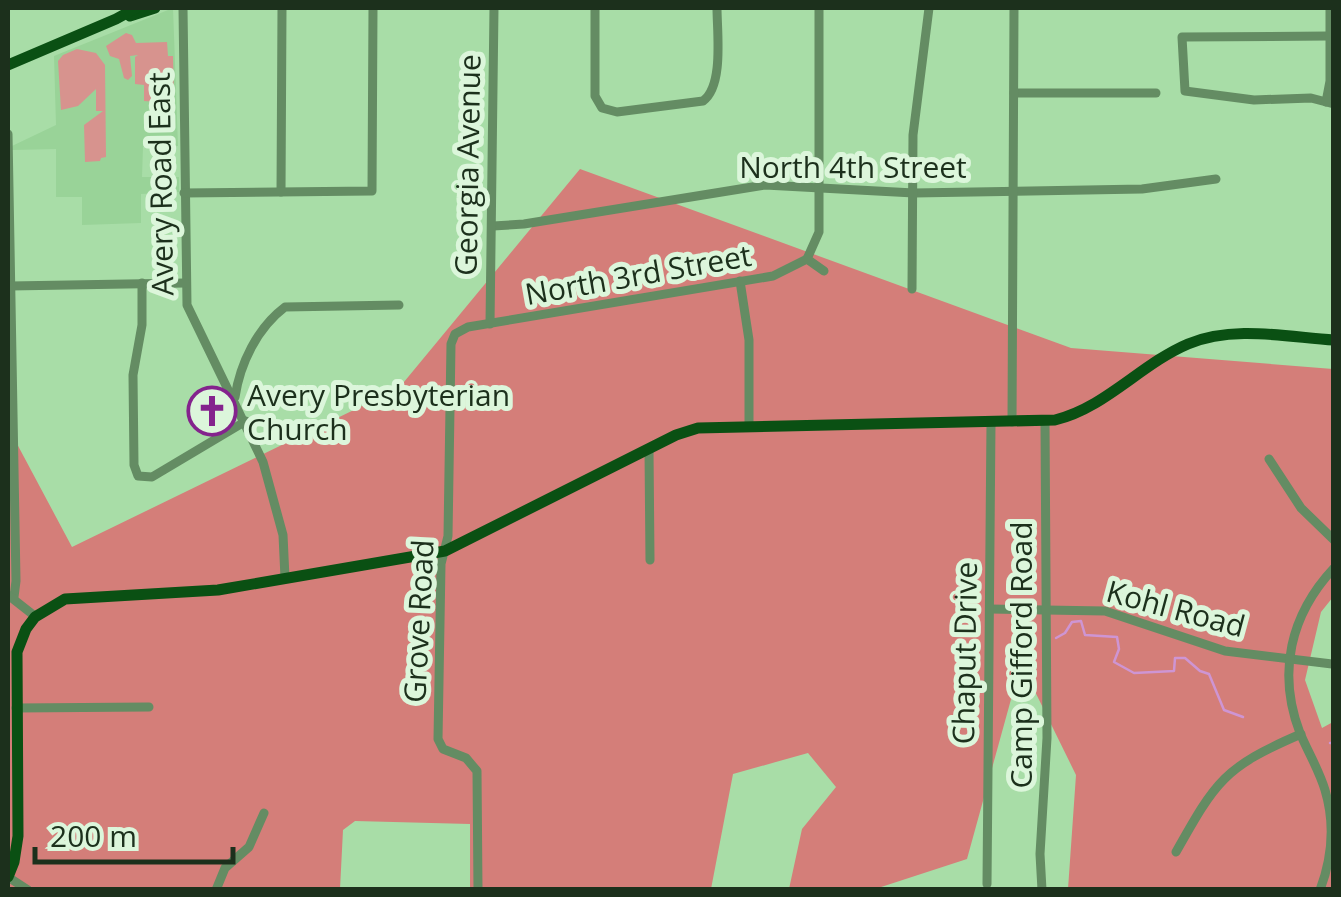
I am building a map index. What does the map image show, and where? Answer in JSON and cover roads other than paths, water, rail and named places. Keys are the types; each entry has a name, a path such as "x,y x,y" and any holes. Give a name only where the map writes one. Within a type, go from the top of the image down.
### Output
{"main road":[{"path":"8,65 136,8"},
{"path":"116,19 155,8"},
{"path":"8,877 17,848 17,652 26,629 55,603 78,596 218,590 445,551 676,435 698,428 749,424 1045,422 1085,410 1182,347 1208,338 1251,334 1334,340"}],"street":[{"name":"Avery Road East","path":"182,8 185,283 190,317 246,422 262,462 280,519 285,578"},
{"path":"281,192 282,8"},
{"path":"184,194 372,191 373,8"},
{"name":"Georgia Avenue","path":"490,324 494,8"},
{"path":"595,8 594,91 598,105 618,112 709,97 716,86 718,8"},
{"path":"819,8 820,232 807,260 824,272"},
{"path":"912,289 913,135 930,8"},
{"path":"1012,422 1014,8"},
{"path":"1329,36 1182,37 1185,91 1254,100 1311,98 1330,103 1330,8"},
{"path":"1014,93 1156,93"},
{"path":"8,134 10,450 16,581 10,596 36,617"},
{"name":"North 4th Street","path":"493,226 766,185 914,193 1142,190 1216,179"},
{"name":"North 3rd Street","path":"456,334 468,328 786,272 807,260"},
{"path":"740,281 749,340 749,424"},
{"path":"10,286 185,283"},
{"path":"142,284 142,325 133,376 134,464 138,476 146,478 246,422"},
{"path":"234,400 238,376 249,352 285,307 399,305"},
{"name":"Grove Road","path":"456,334 450,344 438,738 443,748 466,758 477,771 478,890"},
{"name":"Camp Gifford Road","path":"1042,890 1040,854 1048,738 1045,422"},
{"name":"Chaput Drive","path":"987,884 983,652 990,609 991,423"},
{"path":"649,450 650,560"},
{"path":"1268,459 1301,508 1334,540"},
{"path":"1320,890 1332,830 1325,788 1300,734 1290,697 1288,660 1303,608 1334,568"},
{"name":"Kohl Road","path":"990,609 1118,614 1210,647 1332,664"},
{"path":"16,708 149,707"},
{"path":"1176,852 1206,799 1230,772 1256,754 1300,734"},
{"path":"216,890 225,868 249,847 264,813"},
{"path":"8,877 28,890"}],"waterway":[{"path":"1056,638 1072,622 1081,621 1085,635 1117,637 1119,649 1114,662 1134,673 1174,671 1175,658 1185,658 1209,674 1224,710 1243,717"}],"place":[{"name":"Avery Presbyterian Church","path":"212,411"}]}
